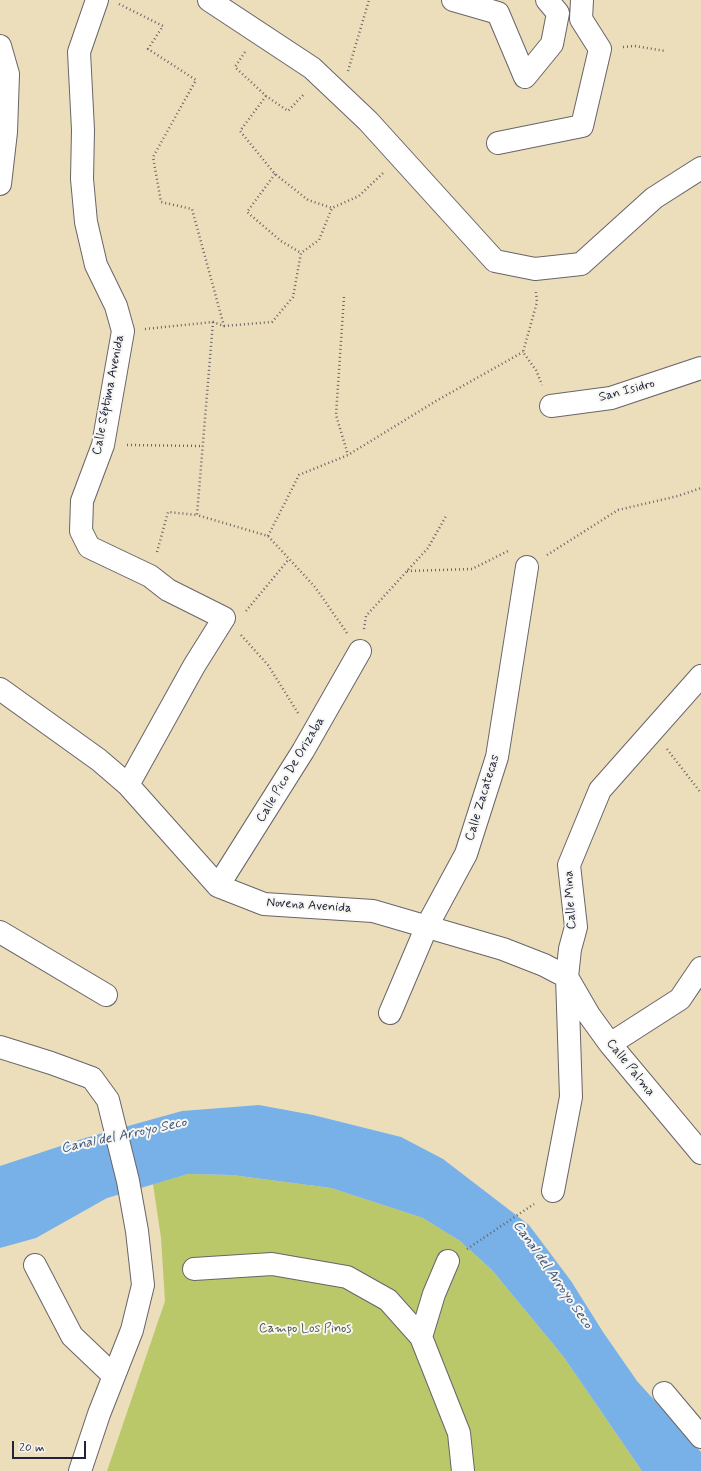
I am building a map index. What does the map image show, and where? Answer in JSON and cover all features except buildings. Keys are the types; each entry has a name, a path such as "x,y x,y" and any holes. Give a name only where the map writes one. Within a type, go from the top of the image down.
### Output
{"street":[{"name":"Calle Séptima Avenida","path":"97,0 79,52 83,130 82,179 86,222 96,265 116,306 123,331 103,445 82,501 81,531 89,547 150,576 168,590 228,622"},
{"path":"209,0 312,68 321,76 368,121 495,261 535,269 581,264 654,198 701,168"},
{"path":"453,0 498,13 525,77 552,44 558,13 547,0"},
{"path":"498,143 582,126 600,49 581,19 582,0"},
{"path":"0,46 8,74 6,132 0,184"},
{"name":"San Isidro","path":"551,406 611,398 701,368"},
{"name":"Calle Zacatecas","path":"390,1013 427,926 466,854 497,757 531,565"},
{"path":"128,785 194,666 228,622"},
{"name":"Calle Pico De Orizaba","path":"218,886 312,736 360,652"},
{"name":"Calle Mina","path":"553,1191 571,1097 567,977 570,949 576,927 569,865 600,790 701,676"},
{"name":"Novena Avenida","path":"0,689 99,760 128,785 218,886 264,904 373,911 503,949 544,965 567,977"},
{"path":"0,932 106,995"},
{"path":"610,1044 680,999 701,968"},
{"name":"Calle Palma","path":"567,977 589,1015 610,1044 701,1153"},
{"path":"0,1047 51,1062 92,1078 108,1100 128,1180 137,1231 143,1285 132,1330 99,1414 80,1471"},
{"path":"421,1337 434,1294 448,1262"},
{"path":"194,1269 272,1264 347,1277 388,1300 421,1337 459,1433 463,1471"},
{"path":"35,1265 72,1336 114,1376"},
{"path":"664,1393 701,1437"}],"path":[{"path":"341,95 369,0"},
{"path":"118,3 163,26 148,49 196,80 153,158 161,202 192,209 224,326"},
{"path":"259,33 235,66 266,96 288,111 321,76"},
{"path":"600,49 635,46 665,52"},
{"path":"266,96 240,132 275,174 308,200 332,208 359,196 400,156"},
{"path":"275,174 247,212 281,241 301,253"},
{"path":"123,331 213,322 224,326 272,322 293,297 301,253 319,240 332,208"},
{"path":"268,536 299,475 348,454 436,401 523,352 537,302 535,269"},
{"path":"344,297 336,415 348,454"},
{"path":"197,515 213,322"},
{"path":"523,352 536,370 551,406"},
{"path":"103,445 203,446"},
{"path":"407,571 472,569 513,549 531,565 618,510 678,496 701,488"},
{"path":"150,576 168,512 197,515 268,536 315,587 360,652"},
{"path":"360,652 366,616 428,548 446,516"},
{"path":"289,559 228,622 268,666 312,736"},
{"path":"652,731 701,793"},
{"path":"448,1262 553,1191"}],"green space":[{"name":"Campo Los Pinos","path":"188,1174 232,1175 331,1188 423,1218 460,1241 492,1270 563,1356 642,1471 107,1471 165,1301 161,1238 153,1184"}],"water":[{"name":"Canal del Arroyo Seco","path":"259,1105 313,1115 401,1137 443,1159 529,1225 571,1281 603,1332 637,1381 701,1452 701,1471 642,1471 563,1356 492,1270 460,1241 423,1218 331,1188 232,1175 188,1174 107,1198 36,1238 0,1248 0,1166 85,1138 182,1111"}]}
